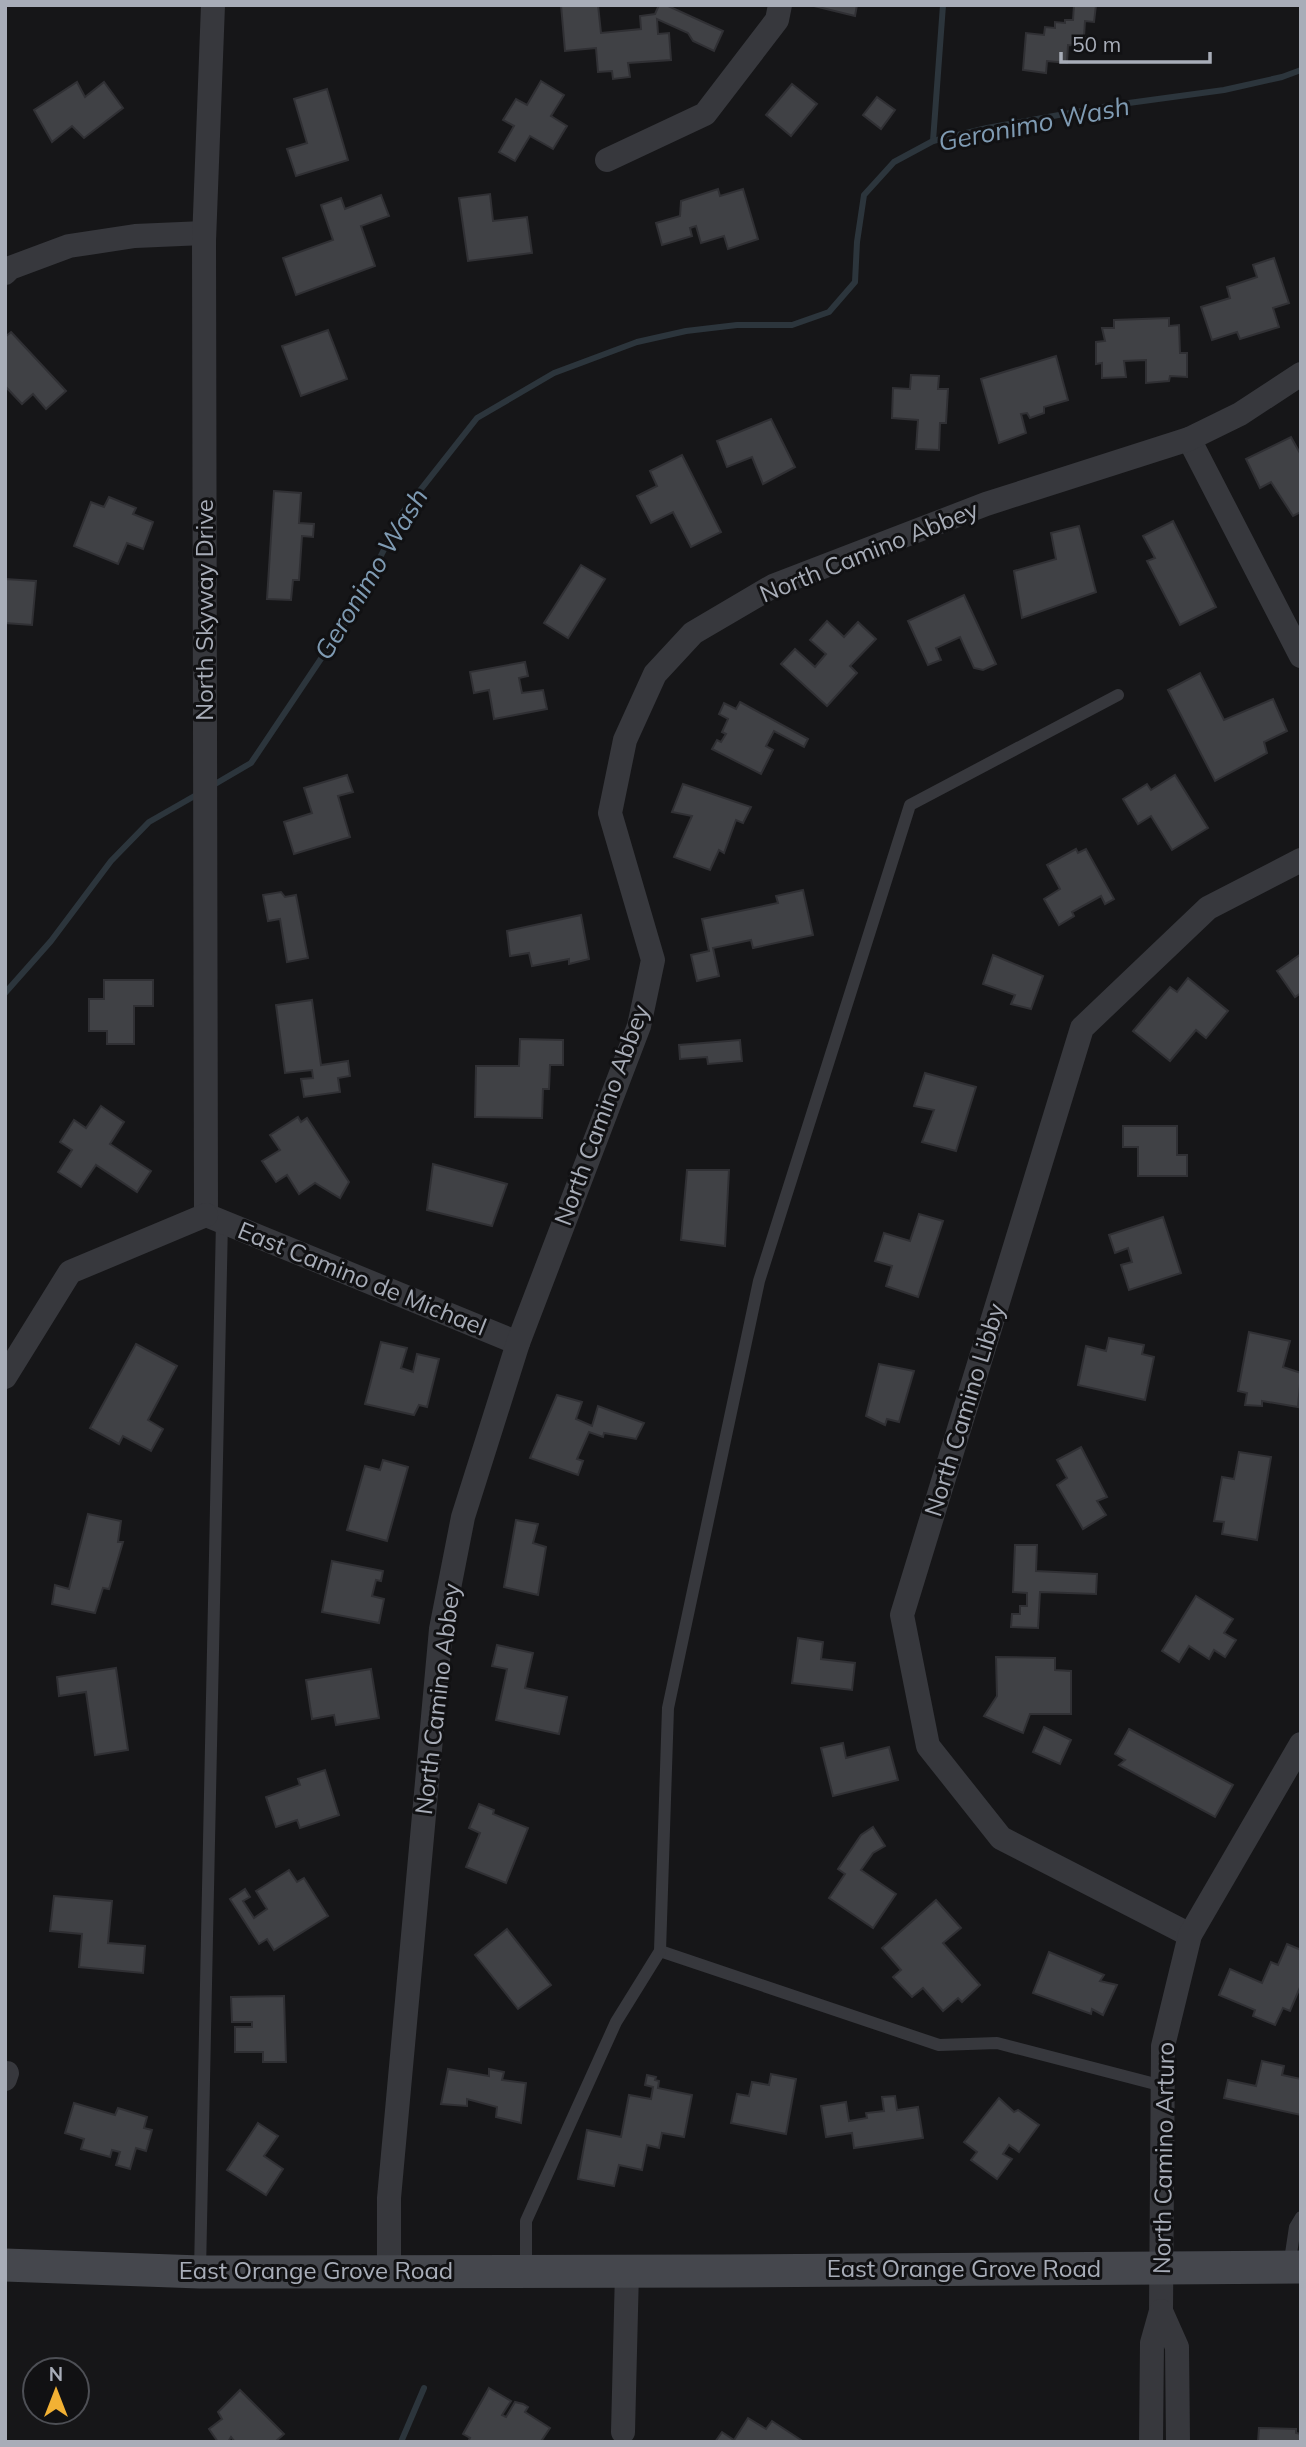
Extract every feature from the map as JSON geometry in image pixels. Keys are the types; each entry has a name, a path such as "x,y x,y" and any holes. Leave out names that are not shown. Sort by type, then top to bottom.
{"main road":[{"name":"East Orange Grove Road","path":"5,2265 200,2272 1295,2267"}],"street":[{"name":"North Skyway Drive","path":"213,5 204,233 214,1218"},
{"path":"607,160 705,114 778,20 780,5"},
{"path":"5,273 10,268 69,246 135,236 204,233"},
{"name":"North Camino Abbey","path":"389,2271 389,2198 441,1629 463,1517 518,1343 639,1026 653,960 610,813 625,740 655,674 693,633 773,586 986,505 1189,439 1240,414 1301,374"},
{"path":"1189,439 1301,656"},
{"name":"North Camino Libby","path":"1190,1935 1001,1838 928,1746 902,1615 1082,1028 1208,908 1301,860"},
{"path":"5,1377 70,1272 214,1218"},
{"name":"East Camino de Michael","path":"214,1218 518,1343"},
{"name":"North Camino Arturo","path":"1151,2442 1152,2343 1161,2311 1163,2046 1190,1935 1294,1772 1301,1744"},
{"path":"623,2432 627,2271"},
{"name":"North Camino Arturo","path":"1161,2311 1177,2347 1178,2442"}],"lane":[{"path":"526,2272 526,2221 616,2022 660,1951 668,1708 759,1281 910,805 1118,695"},
{"path":"200,2272 214,1218"},
{"path":"660,1951 939,2045 997,2043 1163,2086"},
{"path":"1295,2267 1295,2227 1301,2217"}],"building":[{"path":"561,5 598,5 601,33 641,29 640,16 655,14 659,5 666,5 723,31 714,51 693,41 688,33 657,19 658,34 669,33 671,60 628,63 630,77 613,79 612,71 598,72 596,48 565,51"},
{"path":"810,5 857,5 855,16"},
{"path":"1074,5 1096,5 1094,22 1085,21 1084,37 1088,38 1087,47 1068,45 1067,63 1047,61 1046,73 1023,70 1026,33 1044,35 1045,27 1055,28 1055,22 1073,20"},
{"path":"541,81 564,95 551,116 567,126 553,149 530,136 515,161 499,152 514,126 503,120 516,99 527,105"},
{"path":"77,82 85,97 104,82 123,108 84,138 72,126 52,142 34,110"},
{"path":"792,84 817,104 791,136 766,115"},
{"path":"327,89 348,160 296,176 287,149 307,143 294,99"},
{"path":"877,97 895,110 881,129 863,115"},
{"path":"718,189 720,196 743,189 758,239 728,249 724,236 701,243 696,226 690,228 692,236 662,245 656,223 680,216 681,201"},
{"path":"490,194 493,221 527,217 532,253 468,261 459,198"},
{"path":"381,195 389,216 361,226 375,266 296,295 283,258 333,240 321,205 341,198 345,209"},
{"path":"1274,258 1289,303 1273,308 1279,327 1240,339 1237,332 1212,340 1201,307 1230,298 1227,287 1257,277 1253,265"},
{"path":"1169,318 1169,326 1179,325 1180,353 1187,353 1187,377 1170,376 1169,381 1146,383 1146,360 1124,361 1126,377 1102,378 1102,363 1096,364 1096,342 1105,341 1102,328 1114,328 1114,320"},
{"path":"328,330 347,379 301,396 282,346"},
{"path":"11,332 66,391 46,409 33,394 22,404 5,386 5,337"},
{"path":"1056,356 1068,400 1044,407 1044,413 1030,418 1027,413 1021,414 1026,433 999,443 981,379"},
{"path":"911,375 939,376 938,389 948,389 946,423 940,423 939,450 916,449 918,420 892,418 893,388 910,389"},
{"path":"771,419 795,467 763,484 752,457 727,467 717,441"},
{"path":"1291,437 1301,455 1301,512 1293,516 1271,482 1260,488 1246,459"},
{"path":"682,455 721,532 691,547 673,512 651,523 637,496 657,486 650,471"},
{"path":"274,491 301,493 299,523 314,524 313,537 302,536 299,580 293,580 291,600 267,599"},
{"path":"109,497 136,508 133,514 153,522 143,549 127,543 118,564 74,546 91,502 104,507"},
{"path":"1173,521 1216,607 1180,625 1147,561 1155,558 1143,536"},
{"path":"1079,526 1096,592 1022,618 1014,571 1056,559 1051,533"},
{"path":"581,565 605,579 568,638 544,623"},
{"path":"5,579 36,581 32,625 5,623"},
{"path":"964,595 996,664 983,670 974,668 960,637 936,648 941,660 928,665 908,621"},
{"path":"827,621 844,637 858,622 876,639 850,666 857,673 827,706 781,664 795,649 815,667 826,654 810,640"},
{"path":"525,662 528,676 519,678 522,693 543,690 547,709 494,719 489,690 474,693 470,672"},
{"path":"1200,673 1224,720 1273,699 1287,731 1264,742 1267,753 1215,781 1168,690"},
{"path":"740,702 808,739 804,747 774,731 766,746 773,750 761,774 712,749 717,740 721,742 726,734 722,732 728,719 719,714 724,703 736,709"},
{"path":"347,775 353,792 338,796 350,837 294,854 284,822 312,813 304,788"},
{"path":"1175,775 1208,828 1172,850 1151,816 1138,824 1123,799 1147,784 1151,790"},
{"path":"683,784 751,807 743,823 736,820 724,853 719,850 710,870 674,857 692,816 672,812"},
{"path":"1076,849 1078,853 1086,849 1114,899 1105,904 1101,896 1072,912 1074,916 1059,925 1044,899 1060,889 1047,865"},
{"path":"803,890 813,935 753,948 751,940 713,948 719,976 697,981 691,955 709,951 702,919 778,903 776,896"},
{"path":"281,892 285,897 296,895 308,958 287,962 280,919 268,921 263,895"},
{"path":"581,915 589,959 569,964 569,959 532,966 529,953 510,956 507,931"},
{"path":"1301,954 1301,993 1295,997 1277,971"},
{"path":"993,955 1043,976 1031,1009 1011,1004 1015,995 983,984"},
{"path":"1188,978 1228,1011 1206,1038 1196,1030 1170,1061 1133,1031 1170,987 1177,992"},
{"path":"104,980 153,980 153,1006 134,1006 134,1044 107,1044 107,1031 89,1031 89,999 104,999"},
{"path":"312,1000 321,1065 348,1061 350,1076 338,1078 340,1092 304,1097 301,1079 313,1078 312,1070 285,1073 276,1005"},
{"path":"520,1039 563,1040 563,1065 550,1065 549,1089 543,1089 542,1118 475,1117 476,1066 519,1066"},
{"path":"740,1040 742,1061 708,1064 707,1057 680,1059 679,1045"},
{"path":"925,1073 976,1087 956,1151 922,1142 934,1110 914,1106"},
{"path":"101,1106 124,1122 110,1144 151,1171 137,1192 96,1165 81,1187 58,1172 72,1150 60,1142 74,1120 86,1128"},
{"path":"298,1117 301,1122 307,1118 349,1182 340,1198 315,1183 299,1194 287,1175 276,1182 262,1161 280,1150 270,1135"},
{"path":"1123,1126 1177,1126 1177,1155 1187,1155 1187,1176 1138,1176 1138,1147 1123,1147"},
{"path":"433,1164 507,1184 492,1226 427,1210"},
{"path":"687,1170 729,1170 725,1246 681,1240"},
{"path":"919,1214 943,1221 918,1297 886,1286 892,1266 875,1261 884,1233 910,1241"},
{"path":"1163,1217 1181,1273 1129,1290 1121,1265 1132,1262 1128,1248 1115,1253 1109,1235"},
{"path":"1249,1332 1290,1341 1283,1367 1301,1373 1298,1407 1262,1401 1262,1406 1245,1405 1247,1393 1238,1391"},
{"path":"1109,1338 1144,1345 1142,1354 1154,1357 1145,1400 1078,1385 1086,1346 1106,1351"},
{"path":"381,1342 407,1348 401,1368 413,1372 417,1354 439,1359 427,1407 419,1405 414,1415 365,1404"},
{"path":"136,1344 177,1366 148,1420 163,1429 151,1451 123,1436 119,1444 90,1428"},
{"path":"879,1364 914,1371 899,1422 887,1419 885,1425 866,1416"},
{"path":"557,1395 582,1402 576,1419 592,1426 598,1406 644,1423 636,1439 604,1433 603,1437 589,1432 577,1459 583,1461 578,1475 530,1458"},
{"path":"1081,1447 1107,1497 1097,1501 1106,1515 1083,1529 1057,1485 1067,1478 1057,1460"},
{"path":"1239,1452 1271,1457 1257,1540 1222,1534 1224,1522 1214,1521 1222,1477 1234,1479"},
{"path":"383,1460 408,1467 387,1541 347,1530 365,1466 380,1470"},
{"path":"88,1514 121,1521 118,1542 123,1542 109,1589 103,1588 95,1613 52,1604 55,1585 69,1589"},
{"path":"516,1520 538,1524 533,1543 546,1547 538,1595 504,1587"},
{"path":"1015,1545 1037,1545 1036,1571 1097,1574 1096,1594 1040,1592 1038,1628 1011,1627 1012,1614 1020,1614 1020,1606 1027,1606 1027,1593 1013,1592"},
{"path":"332,1561 383,1571 381,1581 376,1580 372,1596 384,1599 379,1623 322,1612"},
{"path":"1196,1596 1233,1619 1224,1633 1236,1640 1225,1657 1214,1650 1209,1659 1189,1646 1179,1662 1162,1651"},
{"path":"798,1638 823,1642 821,1659 855,1663 852,1690 792,1683"},
{"path":"497,1645 533,1653 525,1688 567,1697 559,1734 496,1720 507,1669 492,1666"},
{"path":"996,1657 1055,1658 1055,1670 1071,1671 1071,1714 1030,1714 1023,1733 984,1716 997,1696"},
{"path":"116,1668 128,1750 95,1755 86,1692 59,1696 57,1677"},
{"path":"371,1669 379,1718 336,1725 334,1715 312,1719 306,1680"},
{"path":"1044,1727 1071,1740 1060,1764 1033,1752"},
{"path":"1129,1729 1233,1785 1215,1817 1119,1765 1125,1760 1115,1754"},
{"path":"843,1743 846,1758 889,1747 898,1780 833,1796 821,1748"},
{"path":"325,1770 339,1815 300,1828 297,1820 276,1827 266,1797 300,1785 298,1779"},
{"path":"479,1804 494,1810 493,1814 528,1828 506,1883 466,1867 480,1833 469,1828"},
{"path":"873,1827 885,1846 873,1853 861,1870 896,1894 873,1928 829,1898 845,1874 838,1869 861,1835"},
{"path":"289,1870 297,1882 304,1878 328,1916 274,1950 267,1939 259,1944 230,1899 245,1889 250,1897 243,1901 254,1918 267,1909 256,1891"},
{"path":"54,1896 112,1901 108,1943 145,1946 143,1973 79,1967 82,1934 50,1931"},
{"path":"936,1900 961,1928 943,1943 980,1985 962,2002 958,1998 943,2011 923,1988 912,1997 893,1977 901,1970 882,1948"},
{"path":"507,1929 551,1985 518,2009 475,1955"},
{"path":"1287,1944 1301,1950 1301,1985 1290,2011 1283,2008 1275,2025 1253,2016 1255,2010 1219,1995 1230,1969 1262,1983 1271,1962 1278,1965"},
{"path":"1049,1952 1104,1975 1100,1981 1117,1985 1103,2015 1092,2009 1091,2014 1033,1993"},
{"path":"284,1996 286,2062 263,2062 263,2052 235,2052 235,2027 252,2027 252,2022 232,2022 231,1997"},
{"path":"1262,2061 1284,2066 1282,2075 1301,2079 1301,2115 1224,2098 1228,2080 1256,2086"},
{"path":"448,2069 489,2076 489,2069 504,2072 502,2080 526,2083 521,2123 496,2117 497,2107 467,2099 467,2106 441,2104"},
{"path":"771,2074 796,2079 786,2134 731,2123 737,2094 749,2096 752,2082 769,2085"},
{"path":"647,2075 656,2077 655,2080 659,2081 658,2088 692,2095 684,2137 662,2133 659,2148 647,2145 642,2170 619,2165 614,2186 578,2179 587,2130 621,2137 629,2095 651,2099 653,2087 645,2085"},
{"path":"895,2096 897,2110 918,2107 923,2138 854,2148 852,2133 826,2137 821,2106 846,2102 849,2121 867,2118 866,2113 884,2111 882,2097"},
{"path":"999,2098 1014,2112 1018,2110 1039,2125 1019,2152 1009,2145 1003,2154 1012,2159 997,2179 971,2160 977,2152 964,2142"},
{"path":"74,2103 115,2115 118,2108 147,2117 144,2128 152,2130 146,2151 136,2148 130,2169 116,2165 120,2152 112,2150 110,2157 81,2149 84,2139 65,2133"},
{"path":"258,2123 278,2136 264,2156 283,2169 266,2195 227,2170"},
{"path":"489,2388 511,2401 502,2415 506,2417 515,2402 523,2404 528,2407 525,2412 550,2428 542,2440 545,2442 468,2442 470,2438 463,2434"},
{"path":"240,2390 284,2434 275,2442 235,2442 231,2437 228,2442 218,2442 209,2429 222,2419 218,2412"},
{"path":"748,2418 766,2429 772,2421 804,2442 715,2442 722,2432 734,2440"},
{"path":"1259,2428 1296,2429 1296,2433 1301,2434 1301,2442 1258,2442"}],"waterway":[{"path":"933,141 943,5"},
{"name":"Geronimo Wash","path":"210,787 251,763 353,611 403,512 477,418 554,373 637,342 686,331 737,325 792,325 829,312 855,282 857,242 864,195 894,162 933,141 987,128 1114,105 1224,90 1301,70"},
{"name":"Geronimo Wash","path":"5,993 51,941 111,861 149,822 198,794"},
{"path":"401,2442 424,2388"}]}
